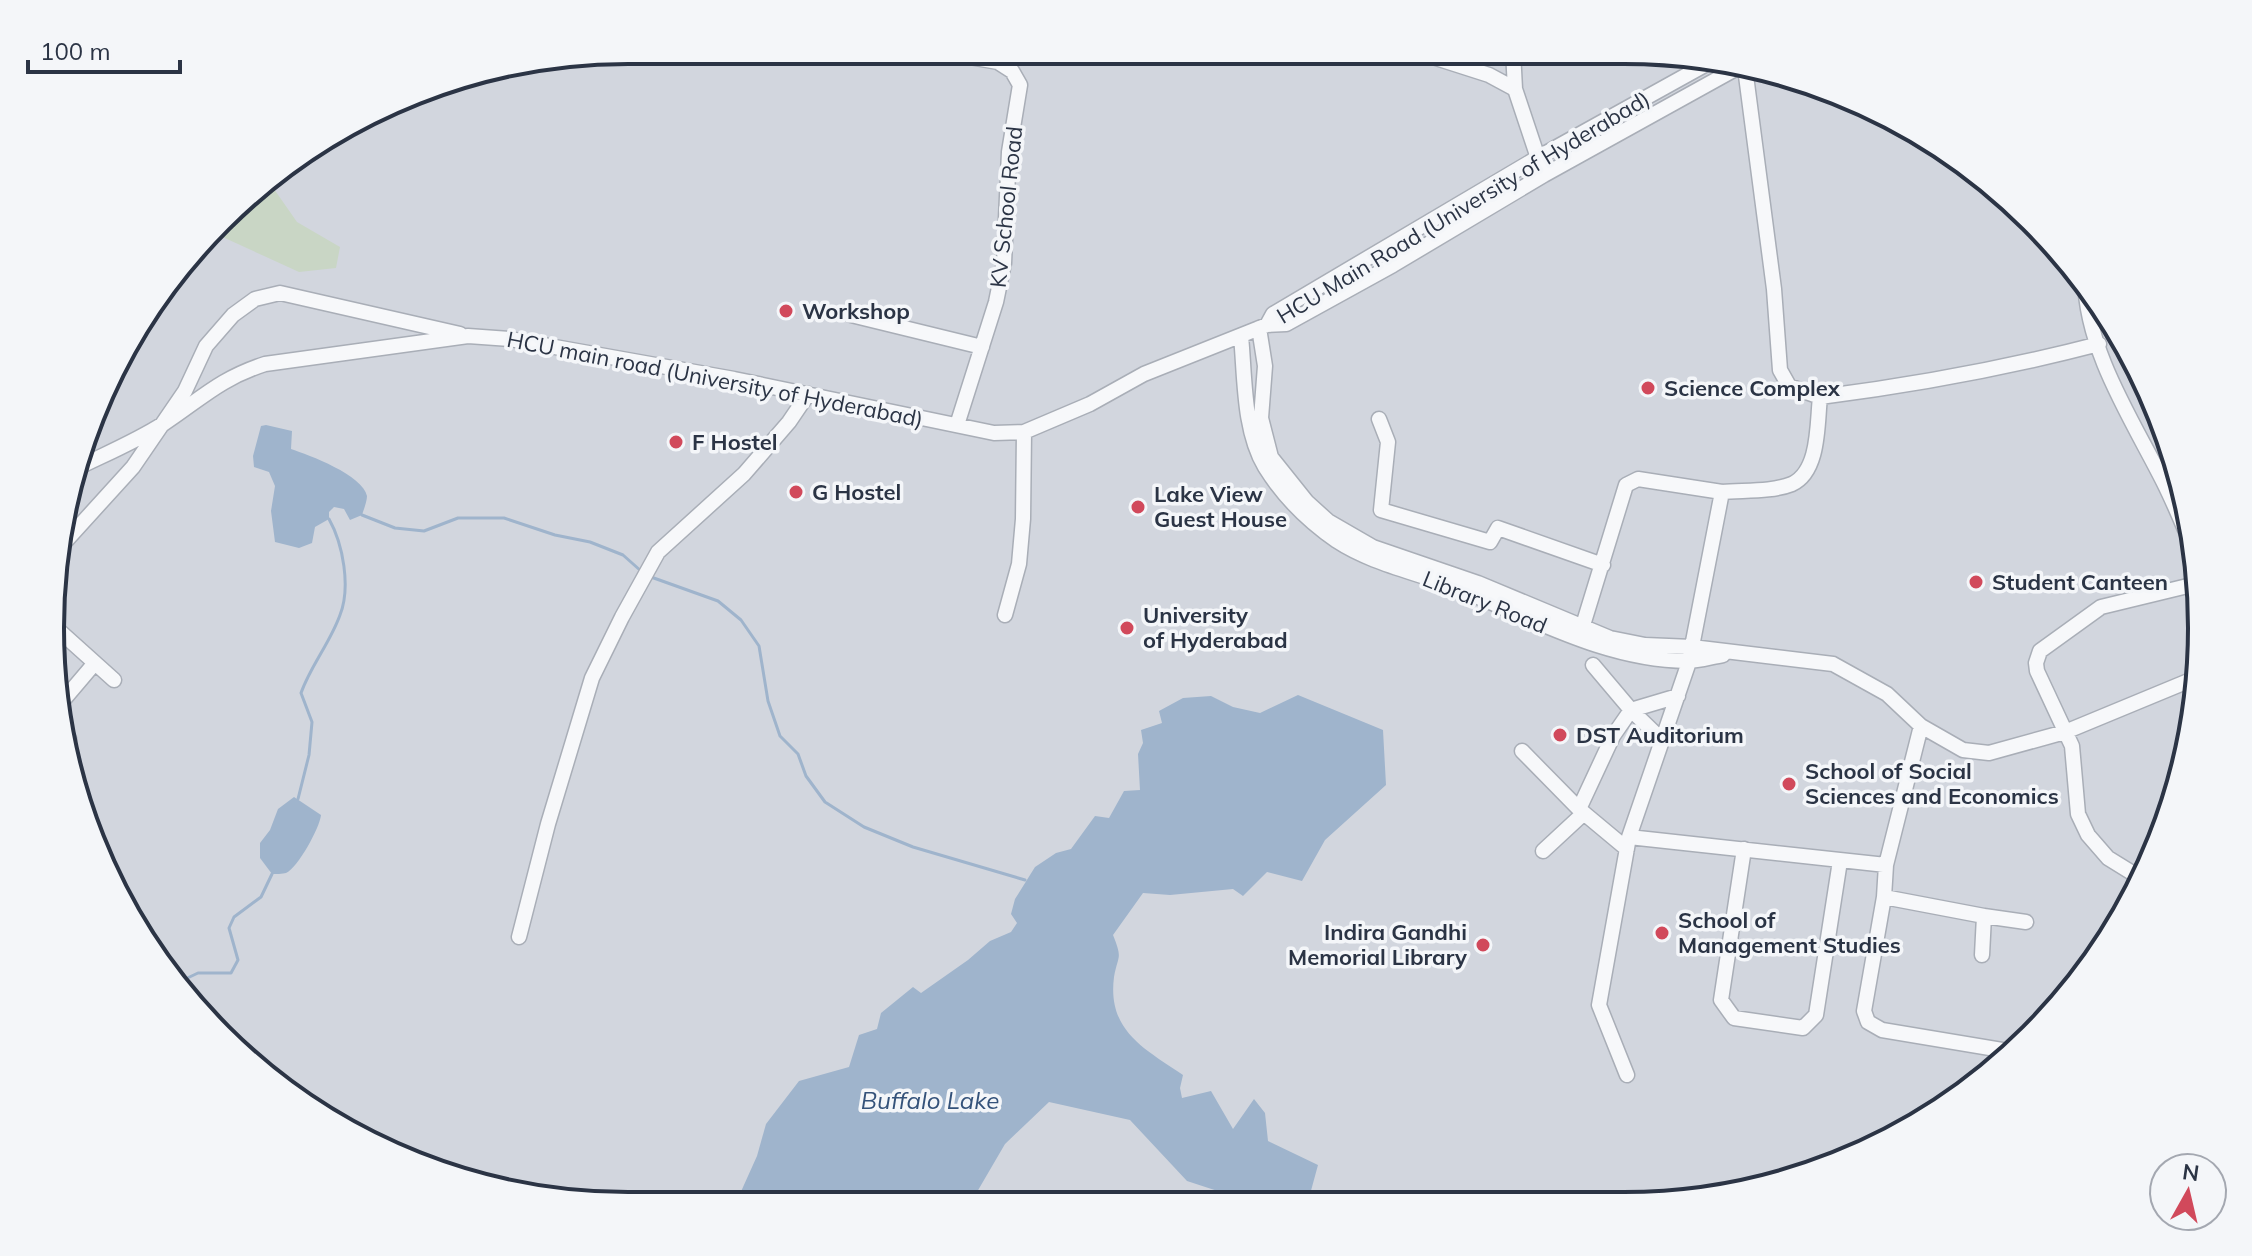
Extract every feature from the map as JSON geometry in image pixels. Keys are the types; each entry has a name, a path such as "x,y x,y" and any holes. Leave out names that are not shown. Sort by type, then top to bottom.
{"street":[{"name":"KV School Road","path":"957,425 996,302 1004,263 1003,227 1009,152 1020,85 1012,71 1001,64"},
{"path":"1466,64 1515,89"},
{"path":"1514,64 1515,89 1544,175"},
{"name":"HCU Main Road (University of Hyderabad)","path":"1263,326 1273,314 1537,158 1698,69"},
{"name":"HCU Main Road (University of Hyderabad)","path":"1263,326 1286,324 1456,229 1544,175 1729,74"},
{"path":"1743,77 1774,289 1780,370 1789,386 1820,397 1889,388 2099,344"},
{"path":"72,534 133,467 185,391 206,346 233,315 255,299 280,293 468,336"},
{"path":"2089,309 2132,428 2175,508"},
{"path":"851,315 982,347"},
{"path":"1263,326 1265,366 1261,418 1266,442 1271,457 1307,502 1339,529 1373,547 1478,583 1581,634 1626,485 1638,479 1722,492 1794,483 1813,459 1820,397"},
{"name":"HCU main road (University of Hyderabad)","path":"89,462 162,424 238,373 265,364 468,336 524,341 808,394 994,433 1024,432 1090,404 1144,374 1263,326"},
{"name":"Library Road","path":"1241,336 1254,443 1264,465 1301,512 1338,541 1372,559 1581,634 1612,650 1691,654"},
{"path":"519,937 548,824 592,678 622,617 658,552 744,474 789,422 808,394"},
{"path":"1379,419 1388,442 1381,510 1490,542 1498,528 1603,565"},
{"path":"1005,615 1019,564 1024,432"},
{"path":"1627,1075 1599,1005 1628,843 1691,654 1722,492"},
{"path":"2132,873 2108,858 2088,835 2078,814 2072,746 2036,663 2040,651 2101,607 2186,586"},
{"path":"64,636 114,680"},
{"path":"1691,654 1734,653 1833,664 1887,694 1921,726 1963,750 1989,753 2065,732 2185,682"},
{"path":"68,694 94,664"},
{"path":"1593,665 1631,710 1661,739"},
{"path":"1543,851 1582,811 1613,736 1631,710 1678,696"},
{"path":"1921,726 1886,865 1884,897 1864,1011 1868,1022 1882,1030 1999,1049"},
{"path":"1522,751 1582,811 1628,843 1744,849 1886,865"},
{"path":"1744,849 1721,1000 1734,1018 1803,1028 1816,1015 1840,861"},
{"path":"1884,897 1989,922 2026,922"},
{"path":"1982,955 1989,922"}],"shaded area":[{"name":"University of Hyderabad","path":"591,65 1661,65 1770,83 1873,122 1937,159 1967,181 2023,229 2048,256 2093,315 2112,346 2130,379 2158,447 2169,482 2183,554 2187,591 2187,665 2169,774 2130,877 2093,941 2048,1000 1996,1052 1937,1097 1840,1149 1770,1173 1698,1187 1624,1192 591,1191 482,1173 379,1134 315,1097 229,1027 159,941 122,877 83,774 69,702 65,665 65,591 75,518 83,482 107,412 140,346 159,315 204,256 256,204 315,159 412,107 482,83"}],"green space":[{"path":"274,189 297,222 340,247 336,268 299,272 222,237"}],"water":[{"path":"261,426 292,431 291,449 334,467 356,481 367,496 362,515 350,520 344,509 334,507 329,512 329,519 315,527 312,543 299,548 275,542 271,511 275,486 269,472 254,467 253,456"},
{"name":"Buffalo Lake","path":"1298,695 1383,730 1386,785 1325,840 1302,881 1267,872 1243,896 1233,889 1170,895 1143,893 1113,935 1119,953 1113,996 1116,1011 1132,1036 1183,1075 1180,1088 1182,1098 1211,1091 1233,1129 1254,1099 1265,1113 1268,1141 1318,1165 1311,1192 1221,1192 1187,1181 1130,1120 1049,1102 1005,1144 977,1192 741,1192 757,1156 766,1124 799,1081 849,1067 859,1035 877,1029 881,1013 913,987 921,993 990,941 1011,932 1017,923 1011,914 1015,899 1035,867 1056,853 1071,849 1095,816 1109,818 1124,791 1140,790 1138,754 1143,743 1141,730 1162,723 1159,711 1183,698 1211,696 1233,707 1260,713"},
{"path":"294,797 321,815 320,821 308,847 291,870 272,874 260,858 260,843 270,830 278,809"}],"waterway":[{"path":"362,515 395,528 424,531 458,518 504,518 555,535 590,542 623,555 641,571"},
{"path":"298,799 309,755 312,722 301,693 336,625 345,592 342,553 329,519"},
{"path":"651,577 718,601 741,620 759,646 768,701 780,736 798,754 806,776 825,802 864,827 913,847 1025,880"},
{"path":"187,978 198,973 231,973 238,960 229,928 234,917 261,897 272,874"}],"place":[{"name":"Workshop","path":"786,311"},
{"name":"Science Complex","path":"1648,388"},
{"name":"F Hostel","path":"676,442"},
{"name":"G Hostel","path":"796,492"},
{"name":"Lake View Guest House","path":"1138,507"},
{"name":"Student Canteen","path":"1976,582"},
{"name":"University of Hyderabad","path":"1127,628"},
{"name":"DST Auditorium","path":"1560,735"},
{"name":"School of Social Sciences and Economics","path":"1789,784"},
{"name":"School of Management Studies","path":"1662,933"},
{"name":"Indira Gandhi Memorial Library","path":"1483,945"}]}
